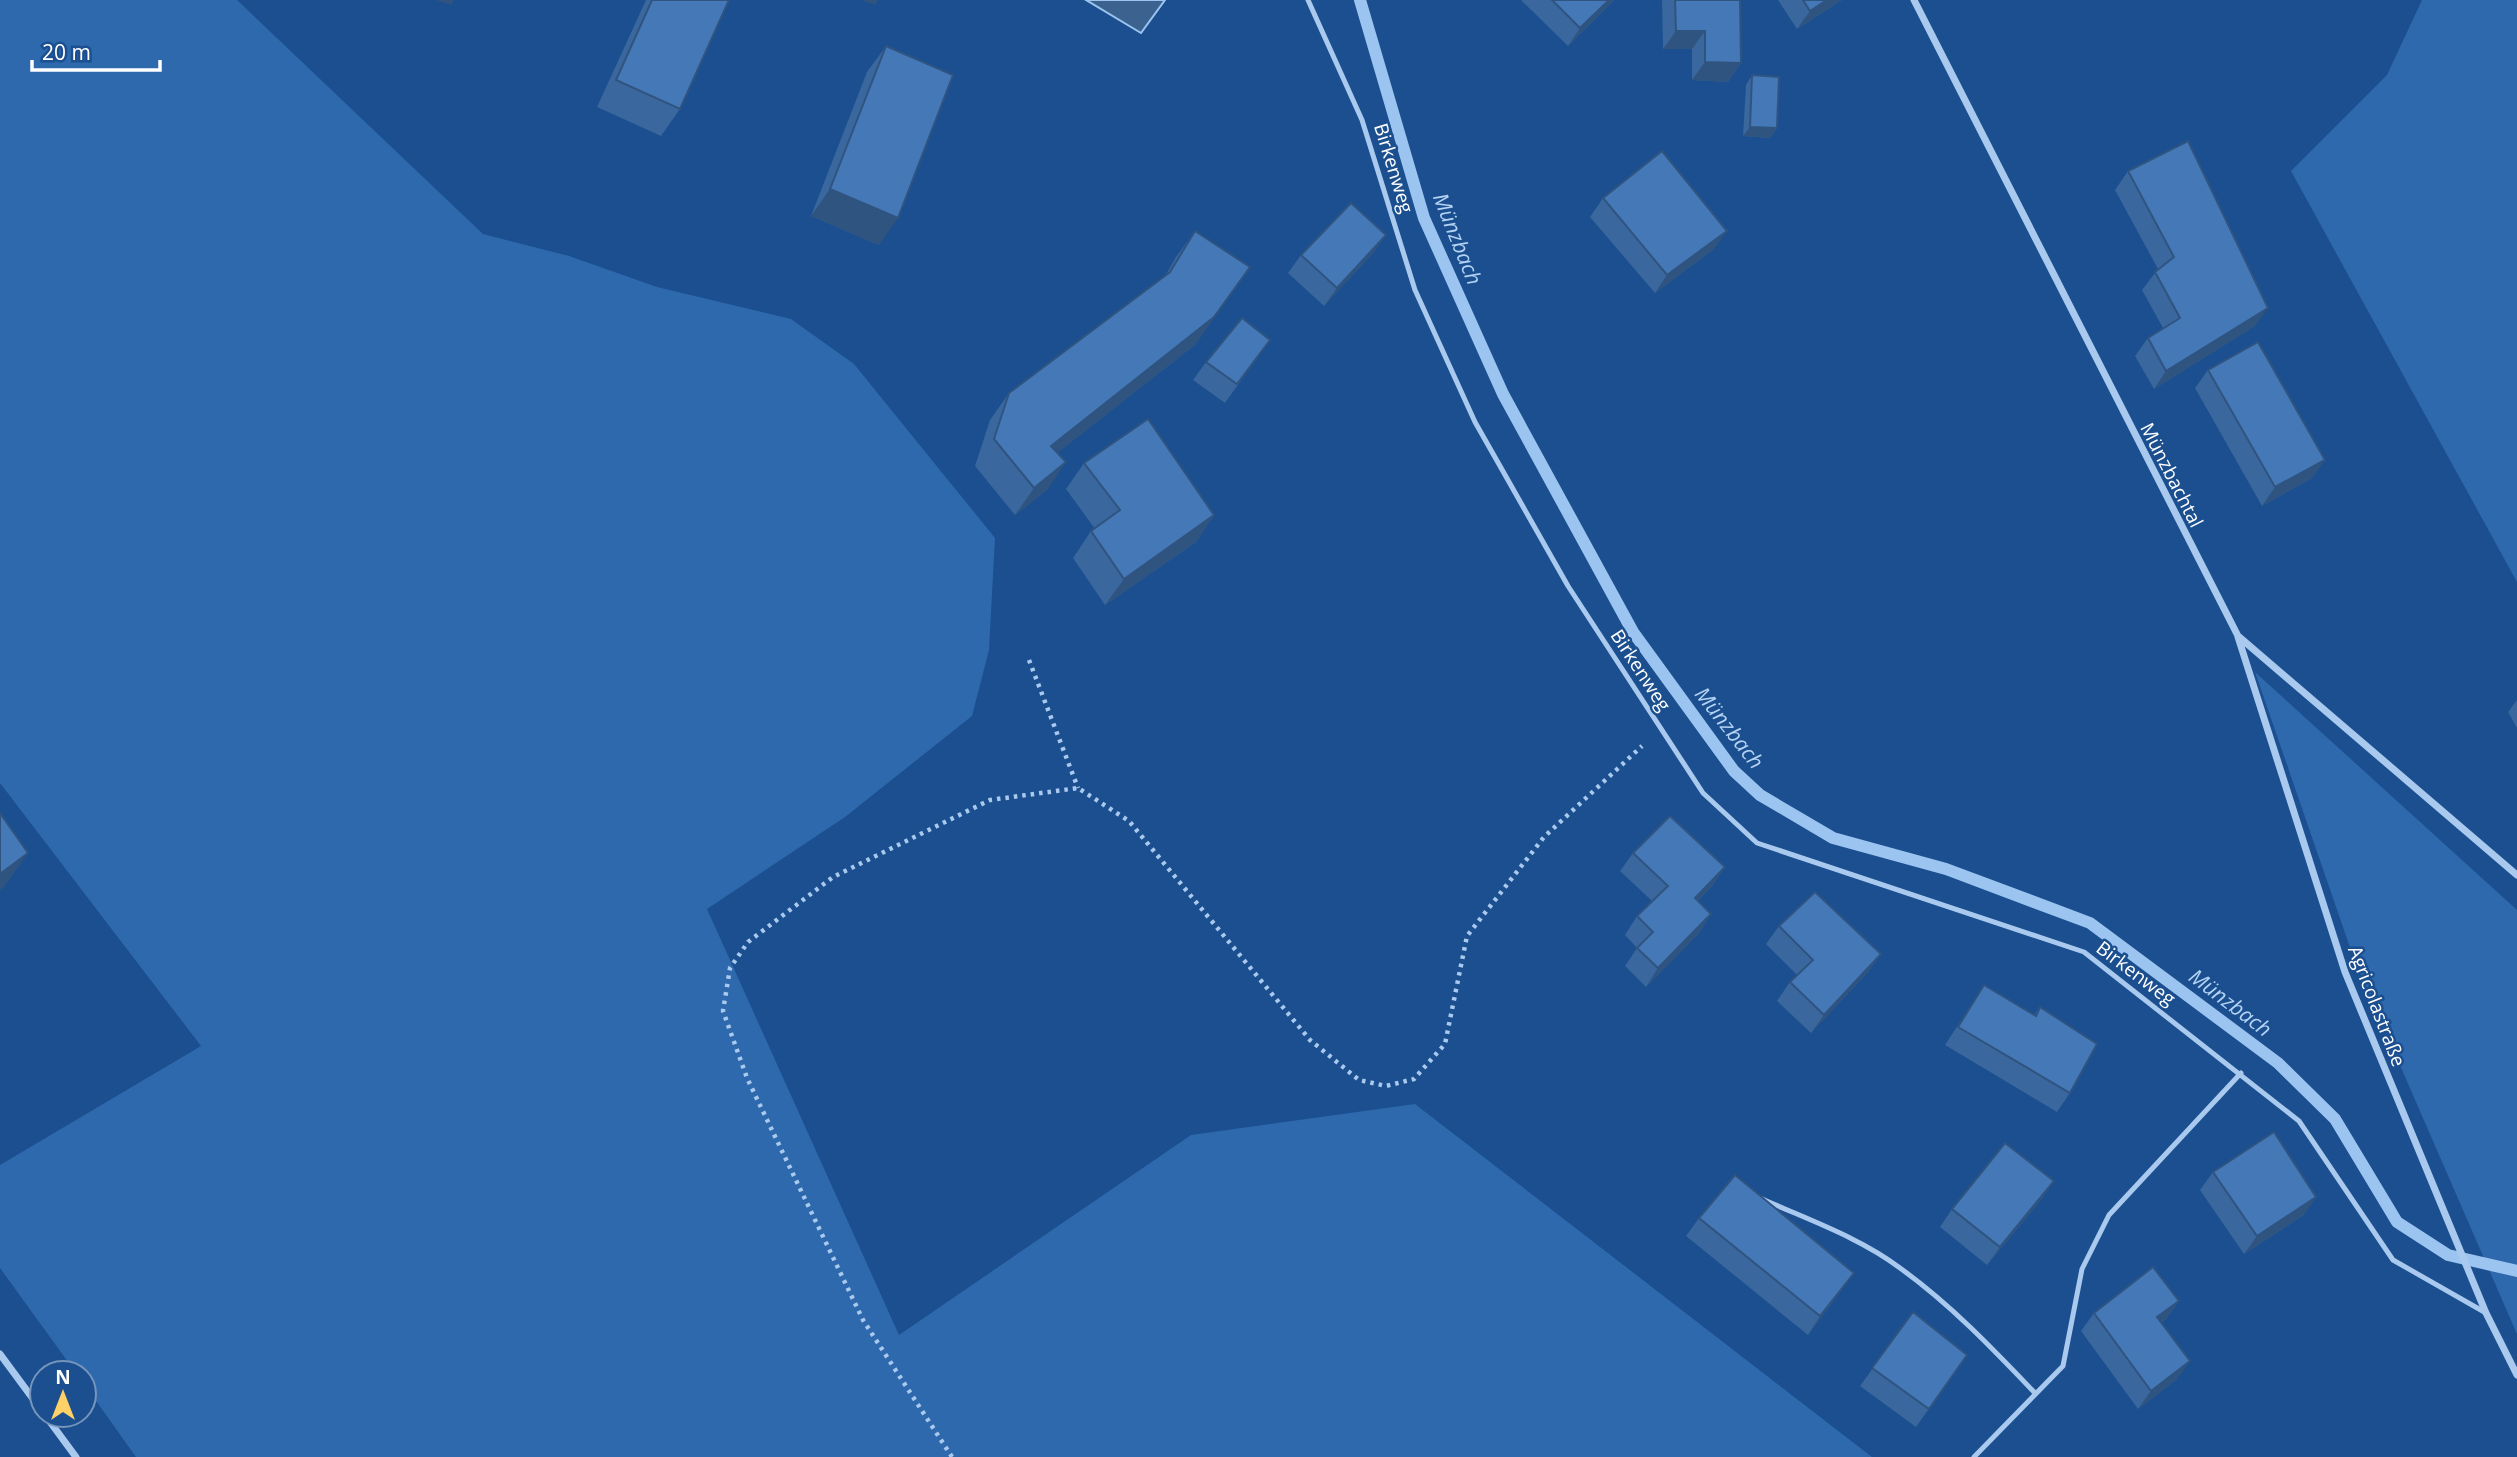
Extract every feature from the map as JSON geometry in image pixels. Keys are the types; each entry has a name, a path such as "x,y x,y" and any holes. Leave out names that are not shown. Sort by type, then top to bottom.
{"street":[{"name":"Münzbachtal","path":"1914,0 2238,636 2517,875"},
{"name":"Agricolastraße","path":"2238,636 2345,972 2446,1220 2486,1313 2517,1375"},
{"path":"0,1354 28,1392"},
{"path":"55,1429 76,1457"}],"lane":[{"name":"Birkenweg","path":"1308,0 1362,120 1415,290 1475,422 1568,586 1703,793 1757,843 2084,952 2299,1121 2393,1260 2486,1313"},
{"path":"1974,1457 2034,1392 2063,1366 2082,1269 2109,1215 2241,1073"},
{"path":"1756,1196 1849,1239 1898,1266 1971,1326 2034,1392"}],"path":[{"path":"1029,660 1078,788 1129,821 1310,1041 1359,1080 1386,1086 1414,1079 1445,1044 1466,936 1544,837 1661,729"},
{"path":"952,1457 863,1320 747,1078 723,1011 730,968 748,942 833,877 990,800 1078,788"}],"shaded area":[{"path":"0,0 237,0 483,234 569,256 657,287 791,319 854,364 995,538 989,650 972,716 845,817 707,909 899,1335 1191,1135 1415,1104 1872,1457 136,1457 98,1404 98,1359 66,1359 0,1268 0,1165 201,1046 0,783"},
{"path":"1086,0 1165,0 1141,33"},
{"path":"2422,0 2517,0 2517,582 2291,171 2387,75"},
{"path":"2255,672 2517,910 2517,1334 2355,962"}],"building":[{"path":"652,0 729,0 680,109 616,80"},
{"path":"1552,0 1609,0 1580,28"},
{"path":"1675,0 1740,0 1741,63 1705,62 1705,31 1676,31"},
{"path":"1803,0 1827,0 1810,11"},
{"path":"886,46 953,75 898,218 830,189"},
{"path":"1752,75 1779,77 1777,128 1750,127"},
{"path":"2188,141 2268,308 2166,371 2148,338 2180,318 2155,272 2174,257 2128,171"},
{"path":"1662,151 1727,231 1667,275 1603,198"},
{"path":"1351,203 1386,235 1337,288 1301,255"},
{"path":"1195,231 1250,267 1214,317 1051,446 1066,462 1034,488 994,439 1009,393 1170,272"},
{"path":"1242,318 1270,340 1237,384 1206,362"},
{"path":"2258,342 2325,460 2275,487 2208,370"},
{"path":"1148,419 1214,515 1124,579 1091,531 1120,510 1084,463"},
{"path":"0,813 28,853 0,874"},
{"path":"1670,816 1725,867 1695,898 1711,914 1658,968 1637,948 1653,932 1637,916 1668,886 1633,853"},
{"path":"1815,892 1881,954 1824,1015 1790,982 1813,960 1779,926"},
{"path":"1984,985 2036,1016 2040,1007 2097,1044 2070,1093 1958,1027"},
{"path":"2274,1132 2316,1197 2257,1236 2213,1172"},
{"path":"2005,1143 2054,1181 2000,1247 1952,1209"},
{"path":"1735,1175 1854,1273 1820,1316 1699,1218"},
{"path":"2153,1267 2179,1301 2157,1317 2190,1361 2151,1391 2094,1313"},
{"path":"1913,1312 1967,1355 1929,1409 1872,1368"}],"waterway":[{"name":"Münzbach","path":"1360,0 1424,218 1503,394 1633,632 1734,771 1760,795 1833,838 1946,869 2090,923 2278,1063 2335,1119 2397,1222 2448,1255 2517,1271"}]}
